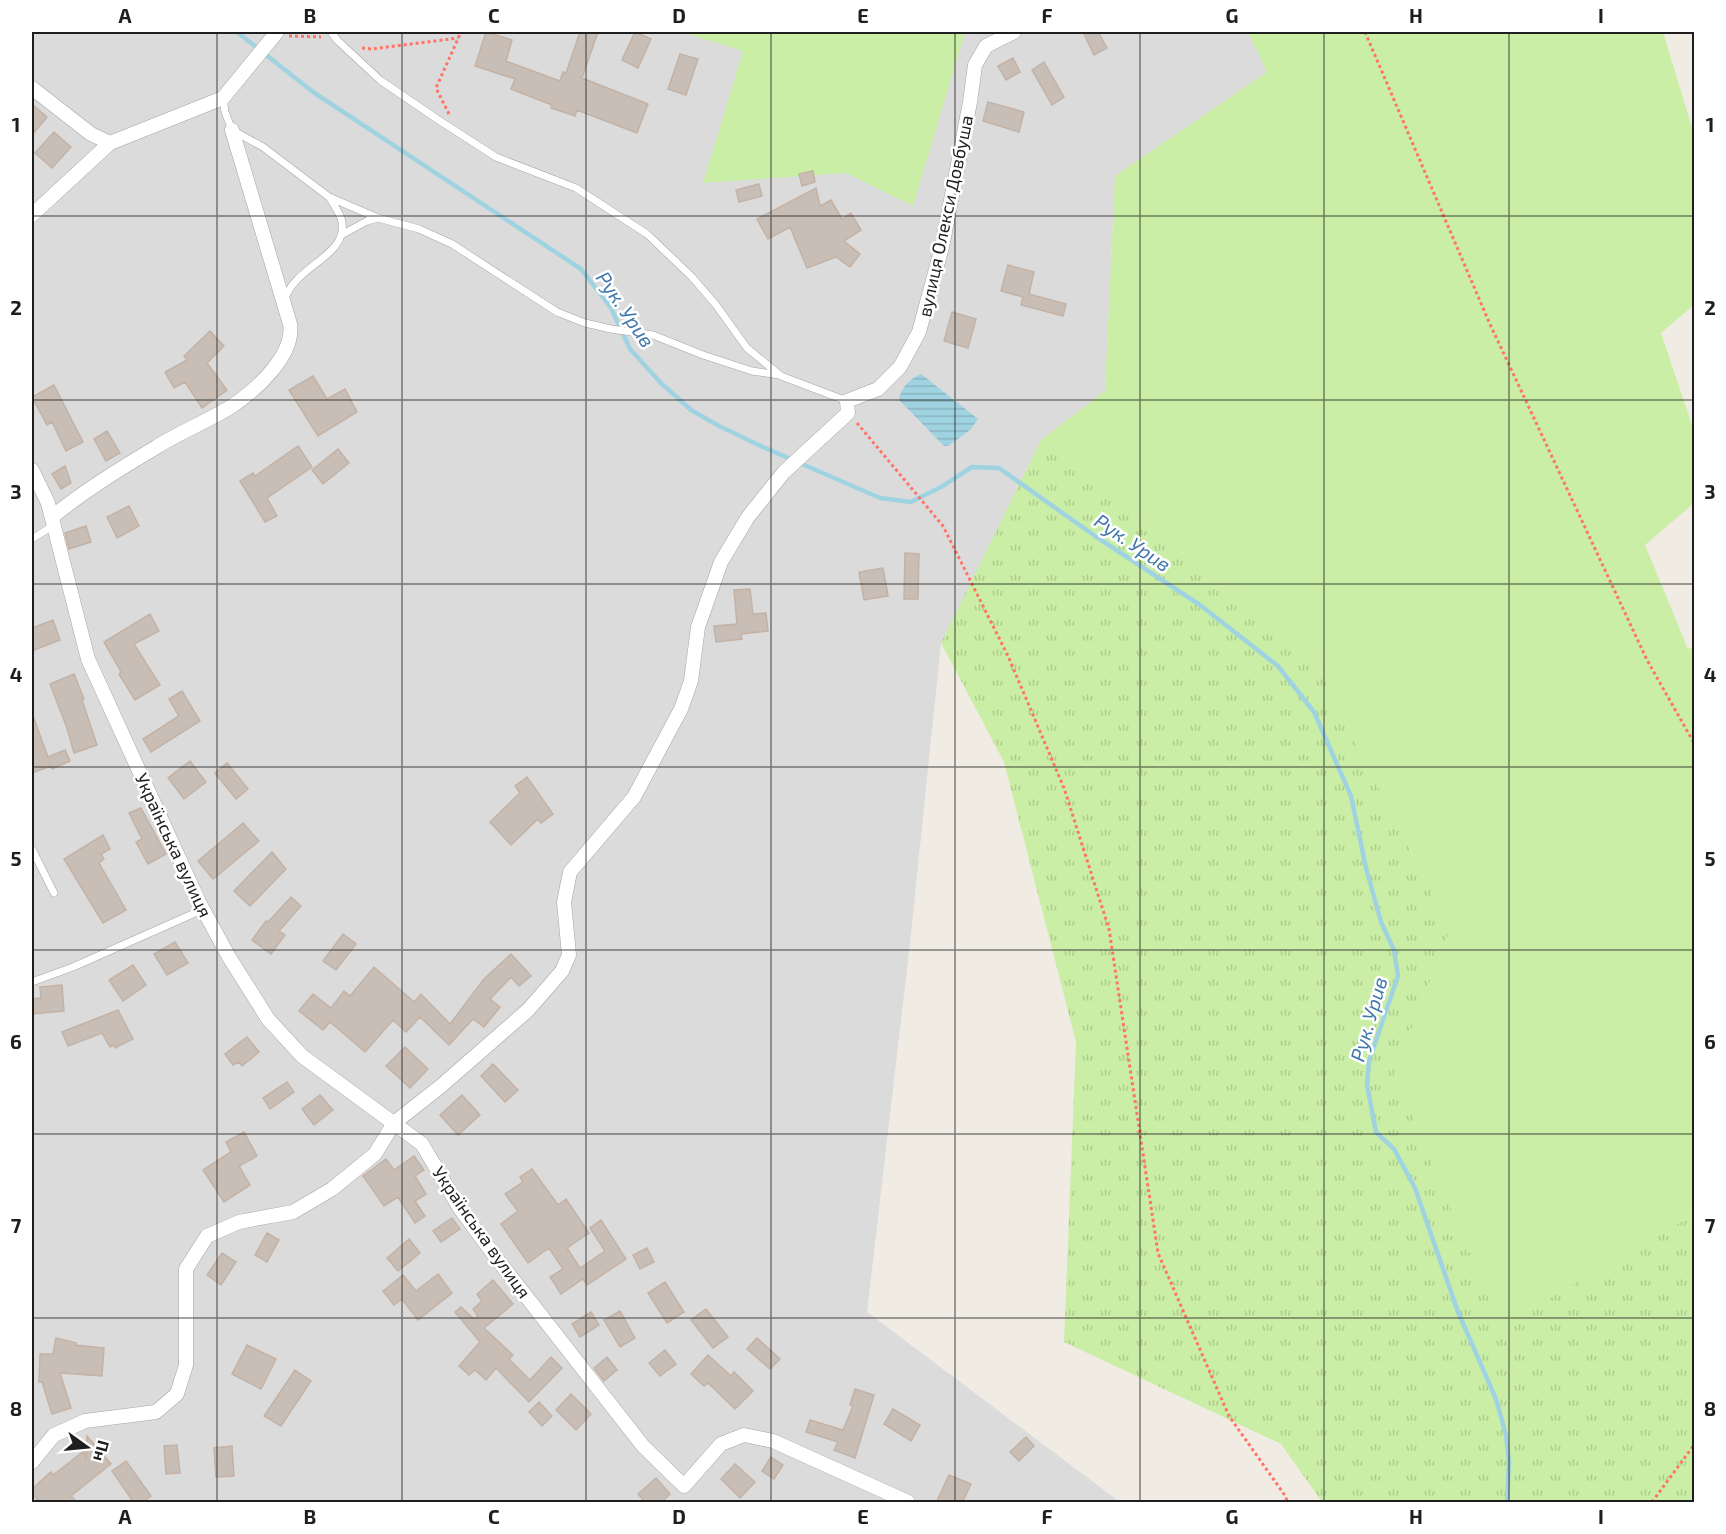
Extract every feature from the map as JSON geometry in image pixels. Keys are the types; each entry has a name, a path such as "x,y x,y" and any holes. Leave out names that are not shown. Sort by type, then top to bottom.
{"street":[{"name":"вулиця Олекси Довбуша","path":"394,1123 441,1086 528,1010 562,971 569,955 564,902 570,872 634,797 681,709 691,681 698,627 721,562 748,517 784,472 848,407 878,389 900,367 919,332 942,247 975,65 986,46 1014,32"},
{"path":"32,215 110,143 223,98 275,34"},
{"path":"32,88 92,134 110,143"},
{"path":"53,521 102,479 232,406 253,389 277,364 289,345 292,335 284,304 232,130"},
{"name":"Українська вулиця","path":"32,470 48,503 88,659 204,909 229,957 268,1019 302,1056 422,1144 459,1207 497,1259 644,1446 684,1486 721,1444 744,1435 773,1441 908,1503"},
{"path":"32,1462 54,1435 85,1421 156,1412 177,1394 186,1365 186,1269 207,1236 239,1222 293,1212 332,1189 375,1154 394,1123"}],"lane":[{"path":"331,32 380,80 496,157 576,188 647,234 692,277 716,305 747,348 781,376 848,407"},
{"path":"223,98 225,112 232,130 263,147 329,197 378,218 419,229 453,244 557,312 585,323 653,335 752,371 781,376"},
{"path":"329,197 340,217 343,234"},
{"path":"284,304 287,292 299,276 334,250 343,234 367,220 378,218"},
{"path":"32,539 53,521"},
{"path":"32,849 54,893"},
{"path":"32,982 73,967 204,909"}],"path":[{"path":"460,133 436,88 461,32"},
{"path":"1365,32 1489,322 1647,660 1695,743"},
{"path":"275,34 313,36 372,49 458,38"},
{"path":"848,407 943,526 1008,656 1064,788 1108,929 1158,1253 1229,1416 1286,1497 1287,1503"},
{"path":"1652,1503 1695,1445"}],"shaded area":[{"path":"32,32 724,32 743,51 704,183 964,32 1248,32 1267,72 1115,176 1105,391 941,643 910,943 867,1312 1120,1502 32,1502"}],"green space":[{"path":"681,32 965,32 913,206 846,173 703,183 743,51"},
{"path":"1248,32 1663,32 1694,134 1694,305 1661,333 1694,431 1694,503 1645,545 1688,649 1694,647 1694,1214 1501,1327 1394,1073 1450,930 1312,655 1041,440 1105,391 1115,176 1267,72"},
{"path":"1041,440 1312,655 1450,930 1394,1073 1501,1326 1694,1214 1694,1502 1322,1502 1281,1444 1064,1342 1076,1042 1004,762 941,643"}],"water":[{"path":"921,374 978,419 970,430 948,446 944,446 899,400 901,391 913,378"}],"building":[{"path":"486,32 512,40 506,61 560,81 563,72 566,73 580,32 598,32 582,78 648,104 637,133 577,110 575,116 551,108 552,105 511,89 515,79 475,66"},
{"path":"635,32 651,39 638,68 622,60"},
{"path":"1083,32 1098,32 1107,48 1094,55"},
{"path":"680,54 698,59 686,95 668,89"},
{"path":"1013,58 1020,72 1006,80 998,66"},
{"path":"1044,62 1064,97 1052,105 1032,70"},
{"path":"988,102 1024,112 1019,132 983,121"},
{"path":"32,104 47,117 32,135"},
{"path":"54,132 71,147 52,168 35,153"},
{"path":"813,171 815,182 802,186 799,174"},
{"path":"759,184 762,196 739,202 736,190"},
{"path":"816,188 820,206 831,200 842,219 851,213 861,230 844,241 860,254 850,267 836,257 807,268 790,227 768,239 757,219"},
{"path":"1008,265 1034,272 1029,294 1066,304 1063,316 1021,305 1023,297 1001,291"},
{"path":"952,312 976,319 968,348 944,341"},
{"path":"210,331 224,346 207,363 227,390 202,408 185,382 174,388 165,372 187,360 184,356"},
{"path":"313,376 327,399 345,389 357,412 318,436 289,390"},
{"path":"54,385 83,442 66,451 52,422 47,425 32,397"},
{"path":"107,431 120,453 106,461 94,439"},
{"path":"298,446 312,467 267,498 277,516 265,522 240,481 253,473 255,476"},
{"path":"338,449 349,463 323,484 312,470"},
{"path":"65,466 71,483 61,489 52,474"},
{"path":"129,506 139,526 117,538 107,517"},
{"path":"86,526 91,542 69,549 65,533"},
{"path":"905,553 919,554 918,599 904,599"},
{"path":"883,568 888,596 864,600 859,572"},
{"path":"750,589 753,614 766,613 768,631 741,634 742,639 716,642 714,626 737,624 734,590"},
{"path":"150,614 159,631 134,644 160,685 135,700 119,674 121,672 104,642"},
{"path":"53,620 60,640 32,651 32,628"},
{"path":"74,674 84,699 82,700 97,745 74,753 50,684"},
{"path":"182,691 200,721 151,752 143,739 179,716 169,699"},
{"path":"33,716 48,757 65,750 70,761 52,769 51,766 32,773"},
{"path":"190,761 206,782 184,799 168,778"},
{"path":"227,763 248,789 236,799 215,773"},
{"path":"527,777 553,814 541,823 538,819 511,845 490,822 520,793 515,786"},
{"path":"141,808 166,854 148,864 136,842 142,839 129,813"},
{"path":"243,823 259,841 213,879 198,861"},
{"path":"103,835 110,849 101,854 104,859 99,863 126,910 103,923 64,859"},
{"path":"272,852 286,869 250,906 234,891"},
{"path":"291,897 301,906 279,931 285,935 271,954 252,940 266,921 268,922"},
{"path":"343,934 356,944 336,970 323,961"},
{"path":"175,942 188,963 167,975 154,954"},
{"path":"511,954 531,976 519,986 511,977 490,999 500,1007 484,1027 473,1019 449,1045 420,1017 406,1032 393,1020 365,1052 330,1022 323,1030 299,1011 313,994 331,1008 344,991 350,996 374,967 414,1002 421,994 450,1024 484,979"},
{"path":"133,965 146,985 123,1001 109,980"},
{"path":"62,985 64,1011 32,1014 32,999 41,998 40,987"},
{"path":"118,1010 133,1039 115,1048 114,1045 110,1047 102,1033 68,1046 62,1032"},
{"path":"247,1037 259,1052 242,1066 239,1062 233,1065 225,1054"},
{"path":"405,1047 428,1069 410,1088 386,1066"},
{"path":"493,1064 518,1090 505,1102 481,1076"},
{"path":"287,1082 294,1092 270,1109 263,1098"},
{"path":"320,1095 333,1110 314,1125 302,1109"},
{"path":"462,1095 480,1115 458,1135 440,1115"},
{"path":"244,1132 257,1156 239,1166 250,1185 224,1202 203,1170 231,1152 226,1142"},
{"path":"414,1156 424,1170 415,1176 426,1194 415,1201 425,1216 415,1223 398,1197 384,1206 363,1176 386,1159 394,1170"},
{"path":"532,1169 558,1205 566,1199 589,1233 567,1248 580,1268 605,1251 590,1228 601,1220 626,1259 587,1285 583,1279 561,1294 550,1277 563,1269 549,1248 528,1263 501,1224 518,1211 505,1194 523,1182 520,1177"},
{"path":"452,1218 460,1229 441,1242 433,1231"},
{"path":"267,1233 279,1240 267,1262 255,1255"},
{"path":"409,1239 420,1253 398,1271 387,1258"},
{"path":"647,1248 654,1262 640,1269 633,1255"},
{"path":"222,1253 236,1262 221,1285 207,1275"},
{"path":"438,1274 452,1293 418,1320 402,1299 394,1305 383,1291 403,1275 416,1291"},
{"path":"493,1280 513,1304 484,1328 513,1355 509,1359 530,1380 551,1357 562,1368 529,1402 496,1368 486,1380 475,1370 469,1375 459,1366 480,1342 455,1312 461,1307 474,1319 478,1316 473,1309 482,1301 477,1294"},
{"path":"665,1282 684,1312 667,1323 648,1293"},
{"path":"706,1309 728,1337 713,1348 691,1320"},
{"path":"620,1311 635,1338 620,1347 604,1320"},
{"path":"591,1312 599,1325 580,1337 572,1324"},
{"path":"56,1338 76,1343 75,1345 104,1348 102,1376 60,1373 71,1408 52,1414 42,1382 39,1382 40,1354 53,1354"},
{"path":"757,1338 780,1359 770,1369 747,1349"},
{"path":"247,1345 276,1359 261,1389 232,1374"},
{"path":"665,1350 676,1364 660,1376 649,1363"},
{"path":"708,1355 731,1376 734,1372 753,1391 735,1409 708,1383 704,1386 691,1374"},
{"path":"607,1357 617,1370 604,1381 594,1368"},
{"path":"295,1370 311,1381 281,1426 264,1416"},
{"path":"855,1389 874,1395 855,1458 834,1450 838,1442 806,1432 810,1420 843,1430 853,1406 850,1405"},
{"path":"571,1394 591,1414 576,1430 556,1410"},
{"path":"539,1402 552,1416 542,1426 529,1412"},
{"path":"893,1409 920,1425 911,1441 884,1424"},
{"path":"87,1436 111,1464 71,1496 78,1503 40,1503 32,1493 32,1489 51,1472 53,1475 84,1451 86,1459"},
{"path":"1026,1437 1034,1446 1019,1461 1010,1452"},
{"path":"177,1445 180,1473 166,1474 164,1446"},
{"path":"232,1446 234,1476 216,1477 214,1448"},
{"path":"771,1457 783,1465 774,1479 762,1471"},
{"path":"126,1461 151,1496 141,1503 134,1503 112,1471"},
{"path":"735,1464 755,1482 740,1498 721,1479"},
{"path":"949,1475 971,1484 962,1503 936,1503"},
{"path":"656,1478 670,1494 661,1503 646,1503 638,1494"}],"waterway":[{"name":"Рук. Урив","path":"237,32 313,92 581,269 611,308 630,349 661,383 691,410 763,447 880,498 911,502 941,487 972,467 999,468 1095,536 1200,605 1278,666 1314,712 1351,796 1366,868 1381,922 1394,950 1398,976 1369,1061 1367,1085 1376,1132 1394,1149 1415,1188 1458,1312 1496,1399 1506,1435 1509,1462 1507,1502"}]}
